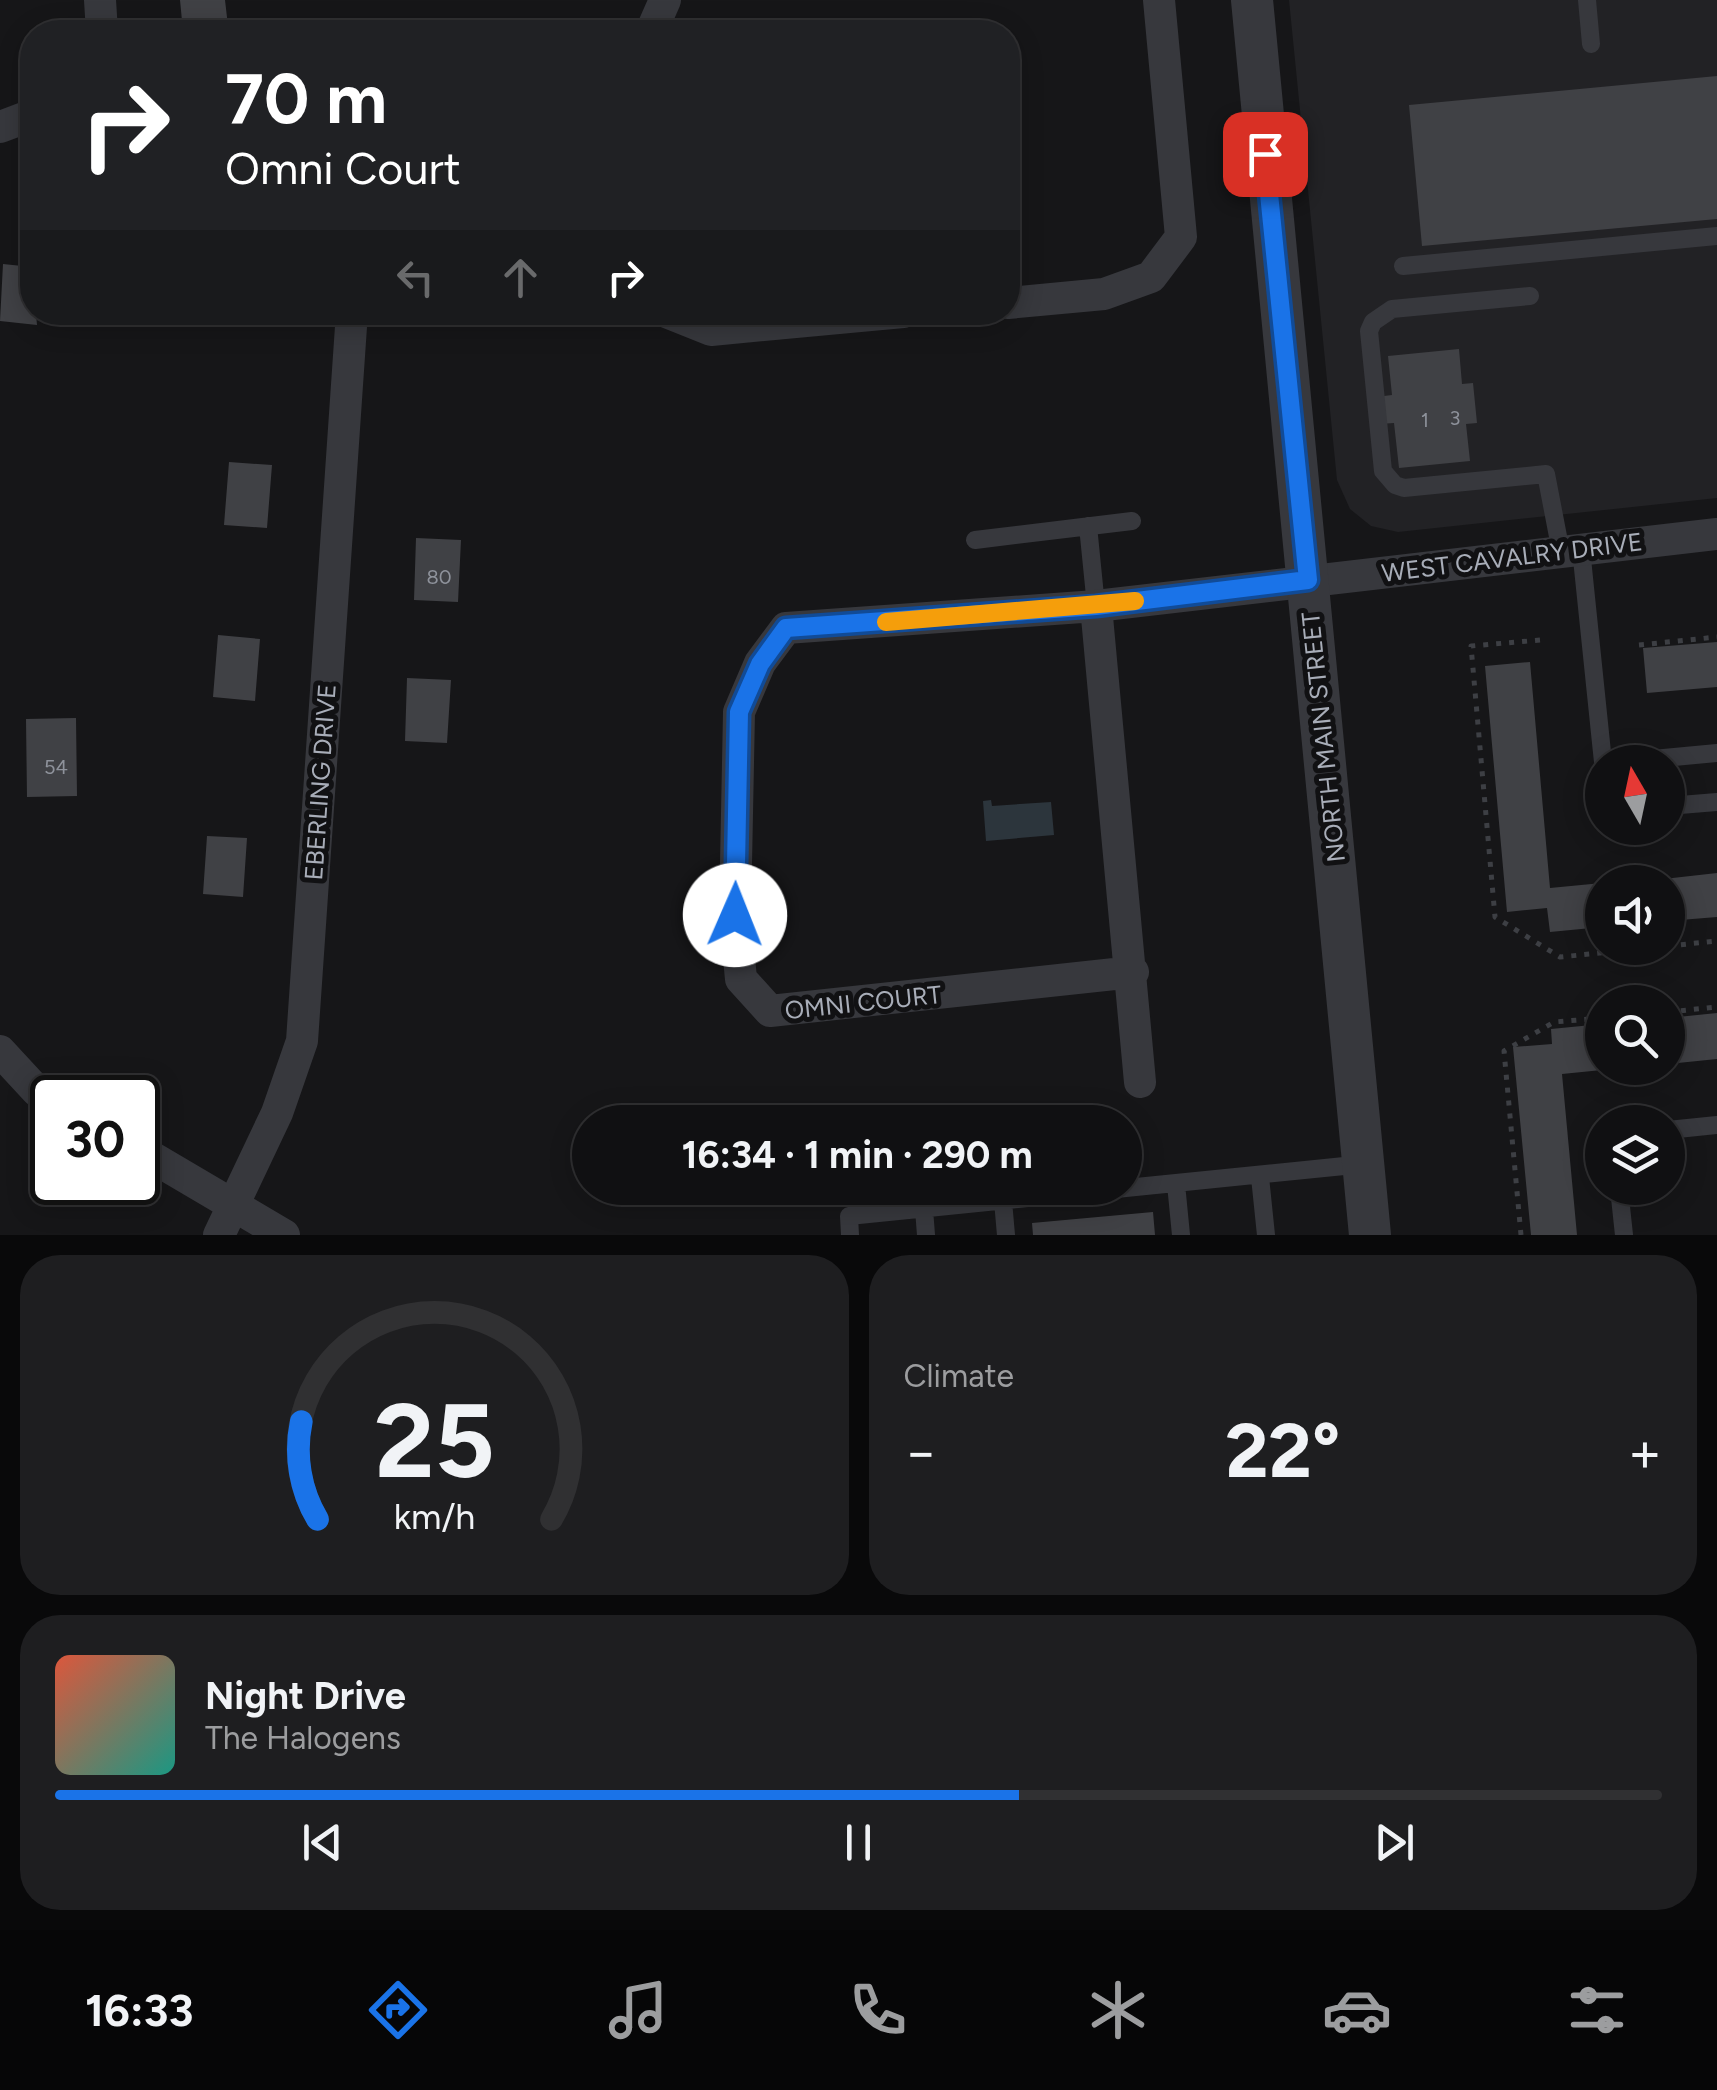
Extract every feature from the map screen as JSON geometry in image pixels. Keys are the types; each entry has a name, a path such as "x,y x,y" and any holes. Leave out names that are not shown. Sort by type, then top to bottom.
{"street":[{"path":"1020,302 1104,294 1151,277 1181,238 1160,0"},
{"name":"NORTH MAIN STREET","path":"1252,0 1370,1235"},
{"name":"EBERLING DRIVE","path":"219,1235 277,1114 302,1040 351,325"},
{"path":"699,325 712,330 765,325"},
{"name":"WEST CAVALRY DRIVE","path":"1308,580 1717,534"},
{"name":"OMNI COURT","path":"1134,972 770,1011 741,979 735,915 739,712 760,664 786,628 1096,606 1308,580"},
{"path":"1096,606 1134,972 1140,1082"},
{"path":"0,1051 30,1083"},
{"path":"160,1162 284,1235"}],"lane":[{"path":"1587,0 1591,44"},
{"path":"1403,266 1717,236"},
{"path":"1530,296 1392,309 1373,322 1369,331 1383,471 1395,485 1404,488 1546,474 1571,550 1600,745"},
{"path":"975,540 1132,520"},
{"path":"1088,526 1096,606"},
{"path":"1685,756 1717,753"},
{"path":"1685,805 1717,802"},
{"path":"1685,1128 1717,1125"},
{"path":"1142,1187 1365,1164"},
{"path":"1260,1177 1266,1235"},
{"path":"1176,1184 1181,1235"},
{"path":"850,1235 849,1216 958,1205"},
{"path":"1003,1205 1006,1235"},
{"path":"1621,1205 1624,1235"},
{"path":"924,1208 926,1235"}],"path":[{"path":"1639,645 1717,637"},
{"path":"1540,640 1470,646 1495,917 1560,956 1585,954"},
{"path":"1685,944 1717,941"},
{"path":"1685,1010 1717,1007"},
{"path":"1521,1235 1504,1051 1554,1022 1585,1019"}],"shaded area":[{"path":"1289,0 1717,0 1717,498 1398,532 1371,526 1350,509 1337,480"},
{"path":"991,800 992,806 1051,802 1054,835 986,841 983,801"}],"building":[{"path":"180,0 225,0 227,20 182,20"},
{"path":"1717,76 1717,219 1422,246 1409,105"},
{"path":"3,264 20,266 20,323 0,321"},
{"path":"1459,349 1462,384 1473,383 1477,423 1466,424 1470,461 1399,468 1394,423 1379,424 1376,397 1392,395 1388,356"},
{"path":"229,462 272,465 267,528 224,525"},
{"path":"416,538 461,540 458,602 414,600"},
{"path":"218,635 260,639 255,701 213,697"},
{"path":"1717,642 1717,687 1647,693 1643,648"},
{"path":"1530,662 1550,888 1585,885 1585,929 1550,932 1547,908 1507,912 1485,666"},
{"path":"407,678 451,680 447,743 405,741"},
{"path":"76,718 77,796 27,797 26,719"},
{"path":"207,836 247,838 243,897 203,894"},
{"path":"1717,873 1717,917 1685,920 1685,877"},
{"path":"1717,1013 1717,1059 1685,1062 1685,1016"},
{"path":"1585,1026 1585,1072 1562,1074 1577,1235 1531,1235 1513,1047 1552,1044 1551,1029"},
{"path":"1153,1212 1155,1235 1033,1235 1032,1223"}],"slow traffic":[{"path":"886,622 1135,601"}],"route":[{"path":"735,915 739,712 760,664 786,628 1096,606 1308,580 1265,154"}]}
